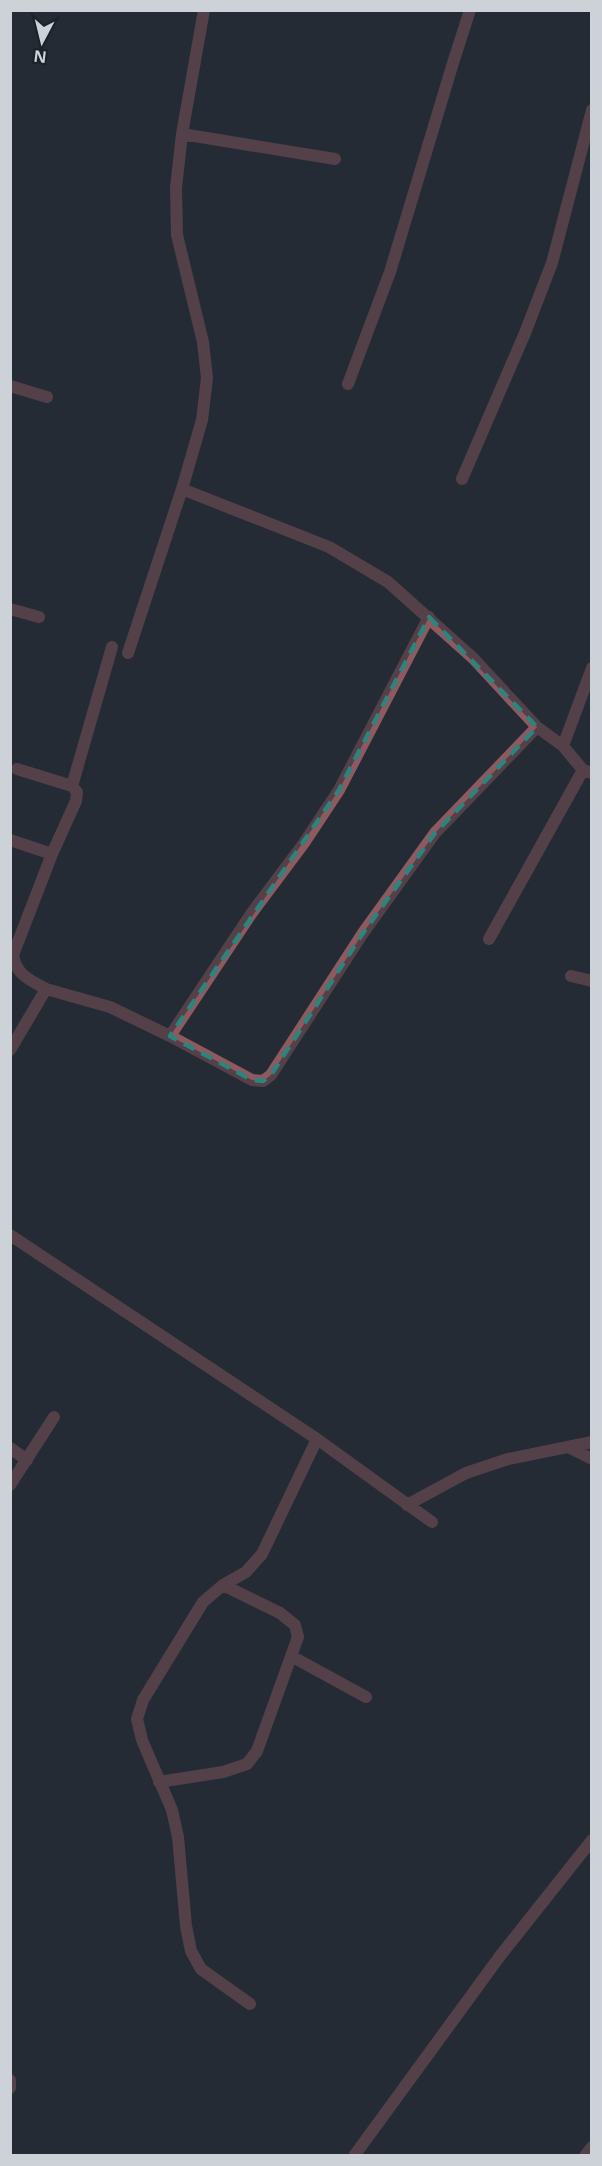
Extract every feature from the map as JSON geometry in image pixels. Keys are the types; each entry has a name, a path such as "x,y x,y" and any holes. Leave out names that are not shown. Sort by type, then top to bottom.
{"street":[{"path":"128,653 182,489 202,420 207,378 203,342 177,235 176,188 182,134 204,10"},
{"path":"348,384 390,272 470,10"},
{"path":"462,479 525,333 552,263 591,110"},
{"path":"182,134 335,159"},
{"path":"10,386 47,397"},
{"path":"182,489 330,547 388,582 429,616 473,658 537,727 563,746 587,771 489,939"},
{"path":"10,609 39,617"},
{"path":"170,1036 251,914 304,843 339,790 429,616"},
{"path":"72,786 112,647"},
{"path":"563,746 591,668"},
{"path":"17,769 72,786 77,792 76,801 52,854 13,955 14,967 46,989 110,1007 252,1080 263,1081 271,1075 363,933 435,833 537,727"},
{"path":"10,840 52,854"},
{"path":"571,976 591,981"},
{"path":"10,1050 46,989"},
{"path":"10,1235 317,1439 432,1522"},
{"path":"10,1485 54,1417"},
{"path":"250,2004 201,1969 191,1951 186,1926 178,1837 172,1810 142,1740 137,1719 143,1700 203,1602 223,1585 246,1572 262,1554 317,1439"},
{"path":"407,1505 466,1473 508,1459 591,1442"},
{"path":"568,1447 591,1459"},
{"path":"10,1448 27,1460"},
{"path":"159,1782 223,1772 247,1764 257,1751 298,1637 295,1625 280,1613 223,1585"},
{"path":"291,1656 366,1697"},
{"path":"354,2156 500,1956 591,1840"},
{"path":"10,2080 10,2088"},
{"path":"585,2156 591,2147"}],"highlighted area":[{"path":"429,617 537,727 435,833 363,933 271,1075 263,1081 252,1080 170,1036 339,790"}]}
